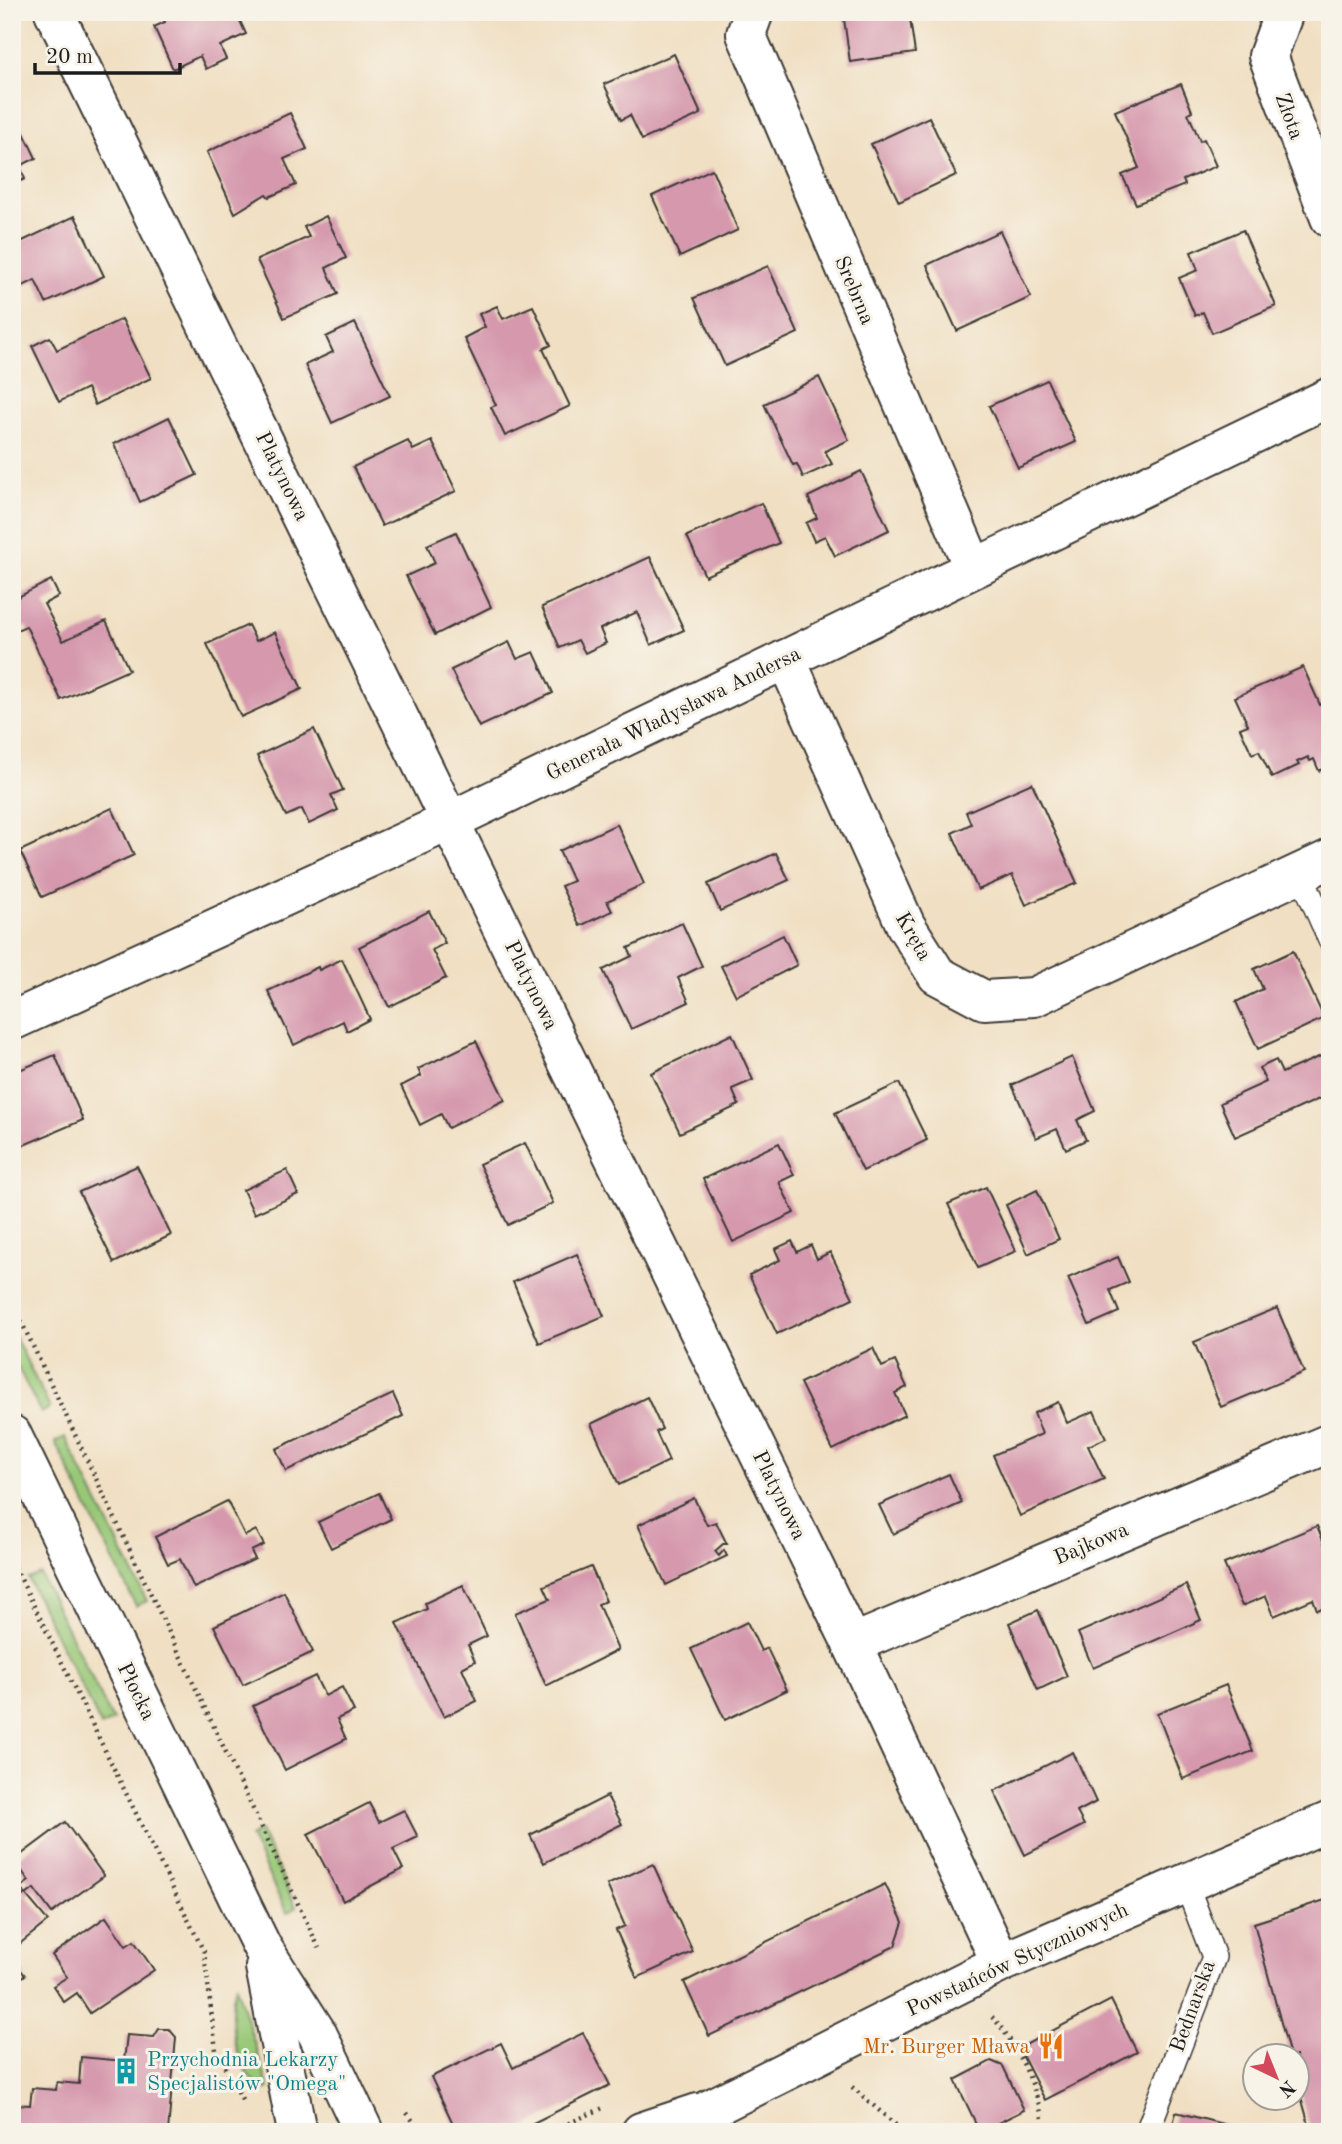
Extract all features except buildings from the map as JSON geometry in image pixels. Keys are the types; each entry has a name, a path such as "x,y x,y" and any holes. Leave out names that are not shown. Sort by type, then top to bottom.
{"street":[{"name":"Platynowa","path":"54,12 452,820 852,1644 1001,1963"},
{"name":"Srebrna","path":"754,12 746,34 972,568"},
{"name":"Złota","path":"1284,12 1268,56 1330,218"},
{"name":"Generała Władysława Andersa","path":"12,1021 452,820 1330,397"},
{"name":"Kręta","path":"786,659 906,926 937,975 984,1000 1034,997 1315,866"},
{"name":"Płocka","path":"12,1435 262,1947 317,2034 364,2132"},
{"name":"Bajkowa","path":"852,1644 1330,1443"},
{"name":"Powstańców Styczniowych","path":"676,2132 710,2109 1001,1963 1185,1881 1330,1821"},
{"name":"Płocka","path":"262,1947 298,2132"},
{"name":"Powstańców Styczniowych","path":"641,2132 710,2109"}],"lane":[{"path":"1315,866 1330,940"},
{"name":"Bednarska","path":"1147,2132 1214,1957 1185,1881"}],"path":[{"path":"12,1302 321,1951"},
{"path":"12,1561 204,1952 215,2050 249,2112"},
{"path":"989,2014 1007,2031 1044,2115 1043,2132"},
{"path":"860,2078 848,2084 904,2132"},
{"path":"405,2109 421,2132"}],"green space":[{"path":"12,1331 50,1408 41,1413 12,1356"},
{"path":"65,1437 147,1601 136,1606 55,1442"},
{"path":"40,1574 113,1721 101,1726 28,1579"},
{"path":"260,1831 296,1907 287,1913 250,1837"},
{"path":"236,1986 269,2088 265,2090 254,2082 246,2071 235,2043 232,2013"}],"place":[{"name":"Mr. Burger Mława","path":"1051,2046"},
{"name":"Przychodnia Lekarzy Specjalistów \"Omega\"","path":"126,2071"}]}
